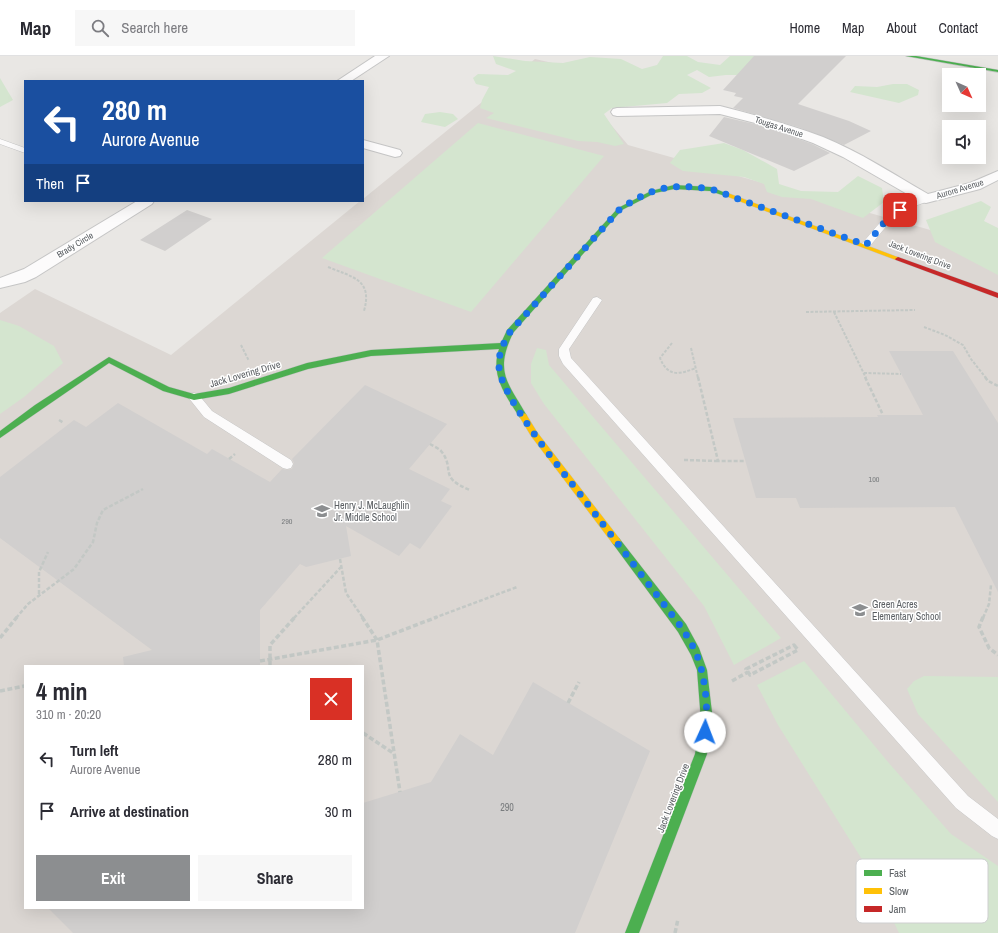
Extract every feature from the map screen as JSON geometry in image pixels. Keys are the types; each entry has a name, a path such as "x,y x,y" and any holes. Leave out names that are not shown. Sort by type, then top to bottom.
{"street":[{"path":"345,80 383,56"},
{"path":"908,56 998,71"},
{"name":"Tougas Avenue","path":"617,112 720,110 767,122 818,140 848,154 926,199"},
{"path":"364,144 395,153"},
{"name":"Aurore Avenue","path":"926,199 975,186 998,175"},
{"name":"Jack Lovering Drive","path":"632,933 701,754 707,722 702,670 696,652 682,628 534,434 507,391 498,366 502,346 510,332 620,209 636,198 655,190 673,186 691,186 711,189 866,245 998,296"},
{"name":"Brady Circle","path":"0,284 30,273 145,202"},
{"name":"Jack Lovering Drive","path":"0,436 38,407 108,360 166,389 194,397 230,391 307,366 370,353 502,346"}],"lane":[{"path":"0,141 24,151"},
{"name":"Aurore Avenue","path":"866,245 888,218 911,203 926,199"},
{"path":"597,300 564,349 564,356 568,362 962,802 998,830"},
{"path":"194,397 208,414 287,464"}],"path":[{"path":"328,267 356,279 364,286 367,300 364,311"},
{"path":"806,312 915,310"},
{"path":"834,312 883,415"},
{"path":"924,327 945,335 963,345 971,359 988,381 998,386"},
{"path":"672,343 660,358 662,366 672,372 684,373 696,368"},
{"path":"241,345 250,363"},
{"path":"691,348 718,462 745,461"},
{"path":"864,373 901,374"},
{"path":"430,444 440,450 445,462 448,477 458,487 470,490"},
{"path":"0,638 28,604 74,570 93,542 97,523 103,510 142,489"},
{"path":"39,595 39,572 48,552"},
{"path":"340,559 346,593 377,640 400,792"},
{"path":"270,665 270,646 341,567"},
{"path":"991,585 989,604 979,626 989,648 998,655"},
{"path":"260,661 377,640 517,586"},
{"path":"748,672 746,669 794,645"},
{"path":"748,672 750,675 798,650"},
{"path":"731,689 730,682 748,672"},
{"path":"568,703 579,682"},
{"path":"0,691 24,686"},
{"path":"364,734 393,753"},
{"path":"675,933 678,919"}],"shaded area":[{"name":"Henry J. McLaughlin Jr. Middle School","path":"535,59 632,81 601,113 628,145 998,249 998,933 0,933 0,313 35,289 171,355 359,202 364,202 364,198"}],"green space":[{"path":"493,56 525,61 563,63 590,57 621,59 642,69 657,65 663,56 687,56 698,62 720,65 730,56 768,56 759,75 726,75 709,77 697,70 687,75 711,88 702,93 679,94 667,103 612,108 604,114 624,144 615,146 597,142 578,141 486,118 494,113 480,108 482,100 489,87 476,84 473,78 478,74 508,75 516,71 496,64"},
{"path":"0,78 13,100 0,107"},
{"path":"893,84 907,84 919,90 918,95 899,103 850,92 855,86 877,87"},
{"path":"440,112 453,114 458,119 445,127 421,122 425,114"},
{"path":"478,123 604,156 471,312 322,258"},
{"path":"724,143 743,150 777,169 779,184 801,191 838,192 858,176 882,188 884,202 863,218 811,199 782,197 767,192 764,184 744,177 683,171 670,163 680,150"},
{"path":"981,201 991,207 984,221 998,228 998,275 935,242 926,220"},
{"path":"0,320 19,326 54,346 63,363 24,397 0,414"},
{"path":"537,348 546,350 549,365 781,638 734,665 704,606 544,404 531,383 531,364"},
{"path":"804,661 888,762 951,834 988,859 862,859 778,725 757,685"},
{"path":"924,676 998,677 998,802 918,714 907,689 914,681"},
{"path":"988,859 998,866 998,933 899,933 894,923 988,923"}],"building":[{"path":"754,56 846,56 798,104 849,121 871,131 844,145 798,127 733,108 743,98 734,96 736,93 723,90"},
{"path":"724,117 763,126 812,144 830,153 794,171 709,136"},
{"path":"187,210 212,219 165,251 140,240"},
{"path":"889,351 953,351 998,423 998,592 955,507 800,508 796,498 756,498 733,418 878,417 877,415 923,415"},
{"path":"365,385 447,424 409,469 450,489 441,501 452,506 420,549 410,543 399,556 346,526 351,556 306,567 300,564 260,610 260,665 124,665 123,657 152,650 0,538 0,477 74,420 86,427 118,403 207,454 212,449 270,482 282,469 292,469 294,463 292,459"},
{"path":"533,682 650,751 575,933 73,933 49,909 364,909 364,803 431,782 460,734 493,755"}],"traffic: fast":[{"path":"908,56 998,71"},
{"path":"523,416 504,385 499,366 500,356 510,332 620,209 653,192 674,187 711,189 725,194"},
{"path":"0,435 38,407 109,360 166,389 194,397 229,391 307,366 371,353 502,346"},
{"path":"616,541 682,628 695,652 702,670 707,721 701,754 632,933"}],"traffic: slow":[{"path":"725,194 898,259"},
{"path":"523,416 534,434 616,541"}],"traffic: jam":[{"path":"898,259 998,296"}],"place":[{"name":"Henry J. McLaughlin Jr. Middle School","path":"322,511"},
{"name":"Green Acres Elementary School","path":"860,610"}],"route":[{"path":"705,732 707,722 702,670 696,652 682,628 534,434 507,391 501,377 498,366 502,346 510,332 620,209 636,198 655,190 673,186 691,186 711,189 866,245 888,218 900,210"}]}
